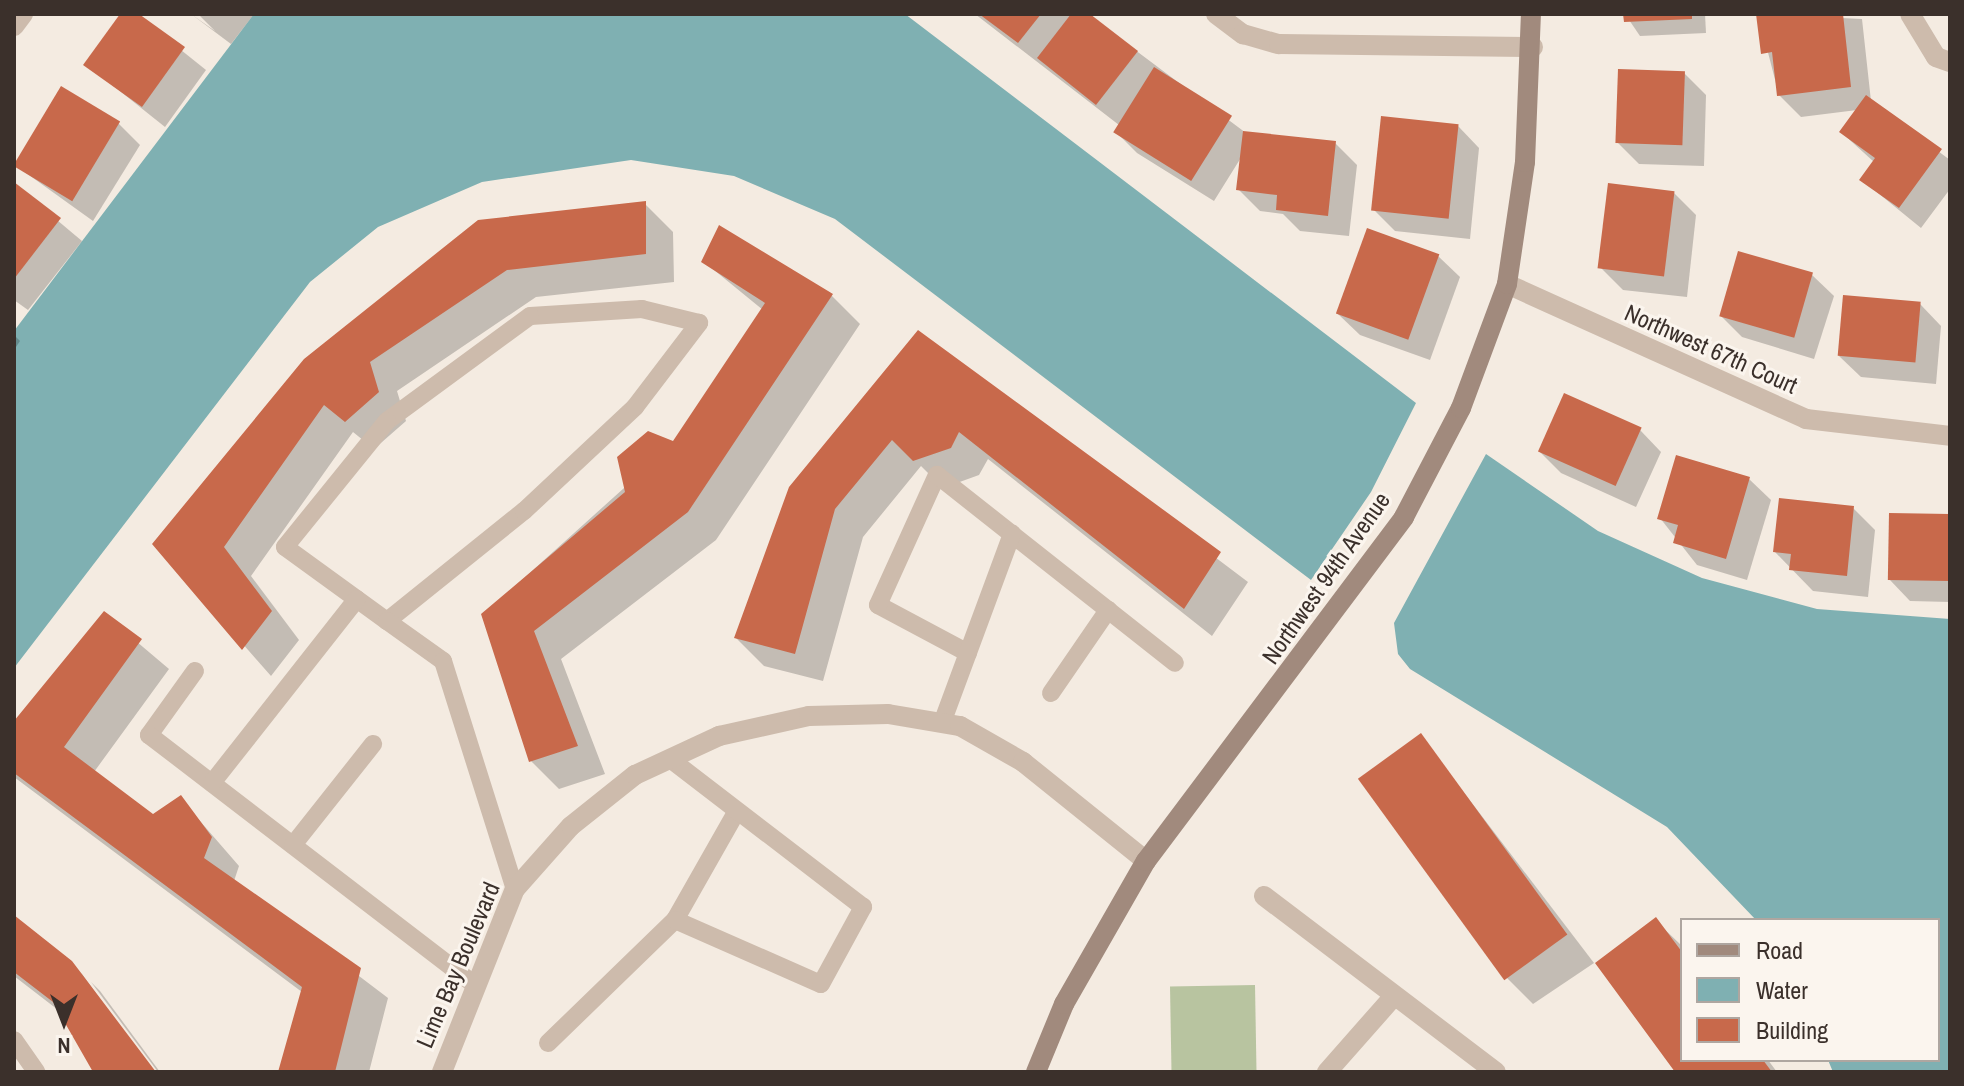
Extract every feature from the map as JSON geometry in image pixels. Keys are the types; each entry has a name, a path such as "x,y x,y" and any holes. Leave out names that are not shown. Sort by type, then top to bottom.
{"street":[{"path":"14,26 23,14"},
{"path":"1216,14 1243,34 1279,44 1533,47"},
{"name":"Northwest 94th Avenue","path":"1036,1072 1064,1004 1146,861 1404,517 1461,408 1507,284 1533,47 1531,14"},
{"path":"1910,14 1943,59"},
{"name":"Northwest 67th Court","path":"1507,284 1806,419 1950,436"},
{"name":"Lime Bay Boulevard","path":"442,1072 474,984 515,889 571,826 635,775 719,736 809,716 888,714 942,723 1023,762 1146,861"},
{"path":"1264,896 1496,1072"},
{"path":"1327,1072 1394,996"}],"lane":[{"path":"387,621 524,511 635,407 699,323 642,309 530,316 387,421 285,547 387,621 443,661 515,889"},
{"path":"968,653 878,605 937,475 1175,663"},
{"path":"942,723 1012,534"},
{"path":"212,783 357,599"},
{"path":"1051,693 1108,610"},
{"path":"195,671 149,735 474,984"},
{"path":"293,845 373,744"},
{"path":"670,759 863,907 821,984 675,920"},
{"path":"548,1043 675,920 737,811"},
{"path":"14,1040 36,1072"}],"green space":[{"path":"1255,985 1257,1072 1172,1072 1170,986"}],"water":[{"path":"254,14 905,14 1416,403 1371,492 1311,580 835,219 734,176 631,160 482,182 378,227 310,282 14,668 14,331"},
{"path":"1486,454 1598,531 1702,578 1817,609 1950,619 1950,1072 1833,1072 1829,1062 1940,1062 1940,918 1754,918 1667,827 1410,669 1398,654 1394,623"}],"building":[{"path":"120,14 139,14 185,47 142,107 83,65"},
{"path":"979,14 1041,14 1018,43"},
{"path":"1071,14 1090,14 1138,51 1096,105 1037,58"},
{"path":"1623,14 1692,14 1692,19 1624,22"},
{"path":"1756,14 1843,14 1851,87 1777,96 1772,52 1761,54"},
{"path":"1154,67 1232,116 1191,181 1113,132"},
{"path":"1618,69 1685,71 1682,145 1615,143"},
{"path":"61,86 120,122 72,201 14,166"},
{"path":"1866,95 1942,149 1899,208 1859,180 1875,158 1839,132"},
{"path":"1381,116 1459,124 1449,219 1371,210"},
{"path":"1243,131 1336,141 1328,216 1276,210 1277,195 1236,190"},
{"path":"14,182 61,218 14,279"},
{"path":"1608,183 1675,191 1664,277 1598,268"},
{"path":"646,201 646,254 507,270 370,362 379,392 345,422 324,405 224,547 272,611 242,650 152,544 304,359 478,220"},
{"path":"719,225 833,294 688,512 534,631 578,746 529,762 481,614 625,492 617,457 648,431 673,441 765,303 701,262"},
{"path":"1367,228 1439,254 1408,340 1336,314"},
{"path":"1738,251 1813,272 1794,338 1719,316"},
{"path":"1843,295 1921,302 1915,363 1838,356"},
{"path":"918,330 1221,552 1184,609 959,432 951,448 913,461 892,440 835,509 795,654 734,638 789,487"},
{"path":"1564,393 1642,428 1616,486 1538,451"},
{"path":"1676,455 1750,477 1726,559 1673,543 1678,525 1657,519"},
{"path":"1779,498 1854,506 1847,576 1789,570 1791,554 1773,552"},
{"path":"1889,513 1950,514 1949,581 1888,580"},
{"path":"104,611 142,639 64,747 153,814 181,795 212,837 204,858 361,968 335,1072 278,1072 302,987 14,773 14,721"},
{"path":"1421,733 1567,934 1504,980 1358,779"},
{"path":"14,915 72,961 156,1072 93,1072 53,1002 14,972"},
{"path":"1656,917 1680,949 1680,1062 1764,1062 1772,1072 1675,1072 1595,963"}]}
